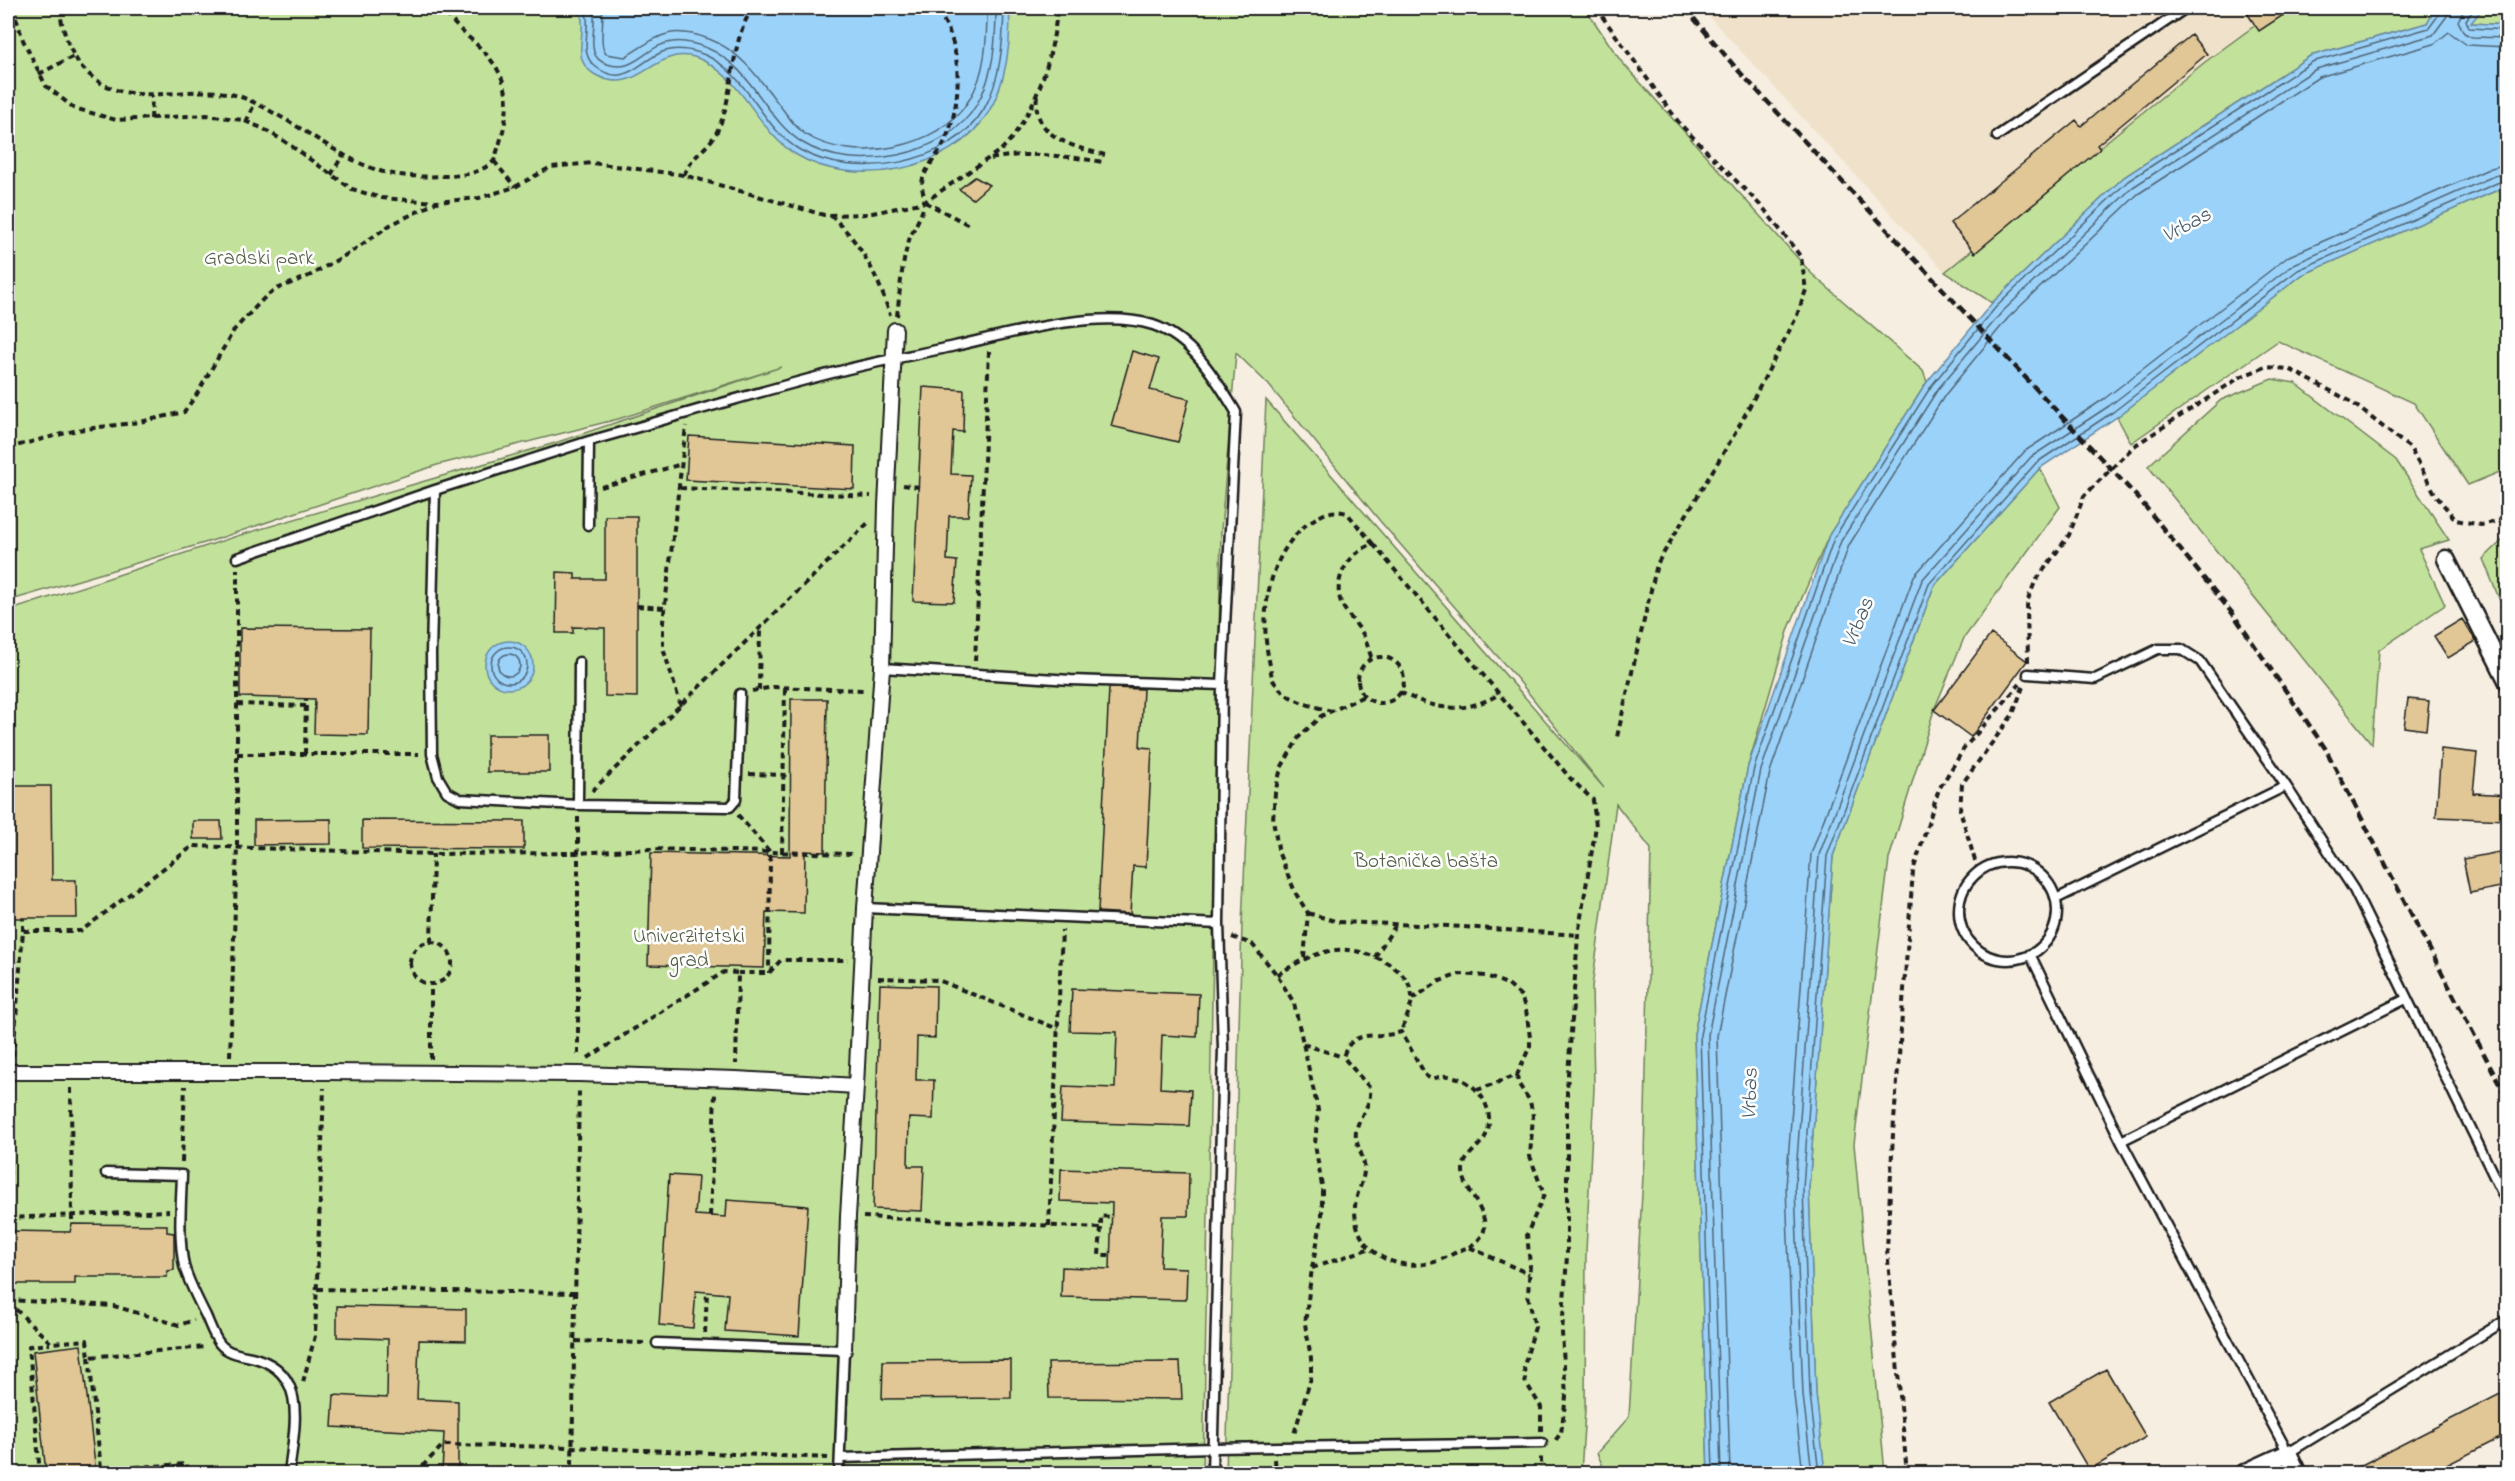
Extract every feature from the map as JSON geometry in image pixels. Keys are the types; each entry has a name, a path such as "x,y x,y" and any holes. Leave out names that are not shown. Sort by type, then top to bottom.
{"street":[{"path":"844,1350 848,1216 862,960 882,668 886,501 895,330"},
{"path":"2446,559 2508,682"},
{"path":"10,1072 325,1071 579,1074 856,1086"},
{"path":"2242,1473 2288,1453 2298,1473"}],"lane":[{"path":"1997,136 2186,8"},
{"path":"237,558 435,490 589,441 849,369 1059,324 1116,320 1152,325 1170,332 1186,345 1220,386 1236,412 1222,685 1219,924 1223,1048 1212,1473"},
{"path":"588,525 589,441"},
{"path":"435,490 431,654 432,754 438,777 447,792 460,799 578,805 730,807 736,800 740,694"},
{"path":"2028,675 2095,679 2158,649 2181,649 2200,661 2354,890 2508,1205"},
{"path":"578,805 579,662"},
{"path":"882,668 1071,680 1222,685"},
{"path":"2056,899 2286,786"},
{"path":"2008,862 2024,864 2038,872 2049,884 2056,899 2057,915 2052,931 2043,944 2030,954 2015,959 1998,959 1983,953 1971,943 1962,929 1959,913 1964,890 1978,871 1992,864 2008,862"},
{"path":"865,908 1219,924"},
{"path":"2030,954 2121,1141 2288,1453 2508,1319"},
{"path":"2121,1141 2406,999"},
{"path":"106,1173 182,1175 181,1240 184,1266 203,1311 221,1346 236,1354 259,1359 276,1369 289,1383 296,1399 289,1473"},
{"path":"657,1344 844,1350 839,1473"},
{"path":"840,1458 1213,1448 1542,1443"}],"path":[{"path":"13,8 23,40 46,86 74,108 116,120 207,116 246,122 284,141 352,189 364,194 404,201 436,202 479,198 515,187 552,166 593,163 684,175 830,215 868,214 925,202 990,159 1012,139 1037,93"},
{"path":"59,8 62,27 81,68 106,86 117,90 152,95 182,91 214,91 245,98 378,170 429,177 464,175 481,170 494,161 505,118 506,85 490,58 459,29 444,8"},
{"path":"684,175 692,158 710,143 720,127 743,27 753,8"},
{"path":"895,330 908,242 925,202 921,185 952,123 957,80 955,53 950,32 935,8"},
{"path":"1058,8 1053,36 1037,93 1036,113 1041,124 1049,132 1073,146 1105,155"},
{"path":"1596,8 1680,124 1764,209 1801,257 1806,290 1796,318 1737,430 1657,564 1617,737"},
{"path":"39,74 74,56"},
{"path":"151,119 152,95"},
{"path":"246,122 255,103"},
{"path":"331,175 344,153"},
{"path":"990,159 1005,156 1049,155 1103,162"},
{"path":"494,161 515,187"},
{"path":"8,448 77,430 140,422 184,412 234,330 266,296 310,275 354,250 390,225 436,202"},
{"path":"925,202 969,225"},
{"path":"830,215 849,231 859,245 885,301 895,330"},
{"path":"974,674 990,338"},
{"path":"1978,871 1960,810 1962,784 2013,714 2028,675 2027,602 2035,582 2069,535 2084,496 2134,446 2242,376 2266,367 2289,369 2350,400 2410,448 2437,497 2456,520 2481,525 2502,520 2508,514"},
{"path":"681,706 663,648 664,608 680,488 687,413"},
{"path":"589,490 682,464"},
{"path":"680,488 886,501"},
{"path":"769,974 724,972 578,1064 578,805 681,706 886,501"},
{"path":"1332,711 1305,704 1286,693 1274,682 1263,619 1280,556 1300,529 1327,512 1347,513 1570,778 1593,800 1596,826 1578,935 1567,1089 1567,1256 1562,1333 1566,1397 1561,1433 1557,1441 1542,1443"},
{"path":"1372,544 1361,548 1345,564 1340,587 1342,604 1364,635 1372,659"},
{"path":"230,1072 237,847 237,558"},
{"path":"637,606 664,608"},
{"path":"759,690 760,628"},
{"path":"1386,658 1399,666 1404,680 1400,692 1393,700 1378,703 1364,696 1360,690 1358,675 1366,663 1372,659 1386,658"},
{"path":"1907,1473 1887,1249 1893,1134 1913,871 1939,789 1965,747 2028,675"},
{"path":"782,853 785,688"},
{"path":"740,694 785,688 880,690"},
{"path":"1400,692 1444,707 1461,708 1480,705 1500,693"},
{"path":"1304,958 1308,913 1296,894 1279,854 1273,820 1275,793 1281,768 1299,737 1322,716 1364,696"},
{"path":"305,754 306,699"},
{"path":"237,704 306,706"},
{"path":"237,754 432,754"},
{"path":"737,774 791,775"},
{"path":"730,807 770,852 769,974"},
{"path":"23,931 81,931 193,846 433,854 577,853 649,849 869,855"},
{"path":"431,942 433,854"},
{"path":"1308,913 1338,922 1448,926 1578,935"},
{"path":"1049,1226 1062,917"},
{"path":"23,918 10,1072 8,1218 181,1210"},
{"path":"1375,957 1395,925"},
{"path":"1220,933 1252,944 1277,975 1293,1003 1318,1110 1315,1144 1322,1186 1322,1218 1312,1268 1305,1324 1311,1359 1311,1378 1291,1443 1275,1447"},
{"path":"431,942 445,947 452,959 449,974 438,983 431,984 417,980 412,974 409,962 414,950 424,943 431,942"},
{"path":"1277,975 1304,958 1338,950 1387,961 1400,973 1411,990 1412,999 1401,1032 1426,1076 1431,1079 1449,1076 1460,1079 1477,1090 1488,1111 1488,1131 1482,1144 1464,1161 1463,1171 1466,1185 1480,1206 1484,1222 1482,1233 1476,1243 1431,1263 1418,1264 1404,1264 1385,1259 1368,1249 1362,1239 1354,1209 1364,1165 1355,1137 1357,1124 1368,1106 1370,1088 1343,1057 1302,1044"},
{"path":"769,974 781,960 862,960"},
{"path":"735,1079 738,973"},
{"path":"1412,999 1440,981 1460,974 1486,976 1507,984 1521,996 1526,1010 1530,1046 1517,1075 1518,1083 1530,1101 1533,1116 1530,1156 1544,1195 1527,1234 1530,1265 1528,1295 1535,1326 1524,1366 1525,1381 1541,1407 1541,1473"},
{"path":"862,977 938,980 1058,1029"},
{"path":"431,984 431,1073"},
{"path":"1343,1057 1347,1045 1364,1035 1391,1035 1401,1032"},
{"path":"296,1399 307,1371 315,1336 325,1071"},
{"path":"71,1073 72,1224"},
{"path":"182,1175 186,1073"},
{"path":"572,1465 579,1074"},
{"path":"1477,1090 1517,1075"},
{"path":"710,1216 716,1079"},
{"path":"848,1216 1101,1228"},
{"path":"1111,1255 1099,1255 1101,1216 1112,1217"},
{"path":"1469,1247 1529,1274"},
{"path":"1312,1268 1368,1249"},
{"path":"317,1289 576,1293"},
{"path":"704,1345 707,1292"},
{"path":"8,1301 114,1306 179,1325 189,1323 203,1311"},
{"path":"8,1301 51,1343"},
{"path":"40,1473 29,1346 87,1340 101,1469 187,1464 187,1473"},
{"path":"575,1341 657,1344"},
{"path":"89,1357 221,1346"},
{"path":"415,1473 443,1445 572,1447 840,1458"}],"shaded area":[{"path":"1701,8 2279,8 2205,62 1945,272"}],"green space":[{"path":"8,8 1585,8 1620,60 1812,274 1923,371 1927,382 1829,535 1789,628 1748,766 1694,1034 1708,1473 1606,1473 1597,1453 1629,1417 1644,1159 1651,849 1616,804 1592,987 1594,1088 1586,1251 1585,1410 1581,1473 1226,1473 1242,924 1266,400 1604,788 1519,681 1380,521 1268,384 1236,353 1221,530 1203,1473 8,1473 8,611 237,536 555,443 781,367 618,419 437,465 211,541 8,601"},
{"path":"2279,8 2436,8 2427,23 2310,56 2124,177 1992,303 1945,272 2205,62"},
{"path":"2483,8 2507,8 2507,25 2470,23"},
{"path":"2507,186 2507,469 2468,485 2414,403 2278,341 2131,443 2117,417 2302,275"},
{"path":"2272,379 2295,383 2396,460 2449,540 2419,549 2445,605 2379,650 2372,744 2148,466 2221,400"},
{"path":"2040,468 2060,507 1964,638 1934,710 1889,859 1854,1144 1885,1473 1825,1474 1816,1394 1809,1188 1833,856 1934,586"},
{"path":"2507,536 2507,618 2483,559"}],"water":[{"path":"577,8 1009,8 1010,34 999,89 988,113 972,133 951,149 926,161 900,169 872,172 845,171 818,165 795,154 782,144 730,81 704,61 687,56 673,57 637,76 624,80 610,80 594,74 582,60 582,24"},
{"name":"Vrbas","path":"2436,8 2483,8 2471,23 2507,25 2507,186 2302,275 2117,417 2040,468 1934,586 1833,856 1809,1188 1816,1394 1825,1473 1708,1473 1694,1034 1748,766 1829,535 1927,382 1992,303 2124,177 2310,56 2427,23"},
{"path":"504,641 514,641 526,648 533,660 533,670 526,682 514,689 504,689 489,678 485,670 485,660 496,645"}],"building":[{"path":"2255,8 2294,8 2259,31 2247,13"},
{"path":"2191,35 2207,54 2097,145 2100,149 1975,253 1950,223 2076,120 2081,126"},
{"path":"975,177 989,185 973,199 959,189"},
{"path":"1132,351 1159,359 1150,390 1189,399 1178,442 1111,426"},
{"path":"923,387 964,390 963,432 953,431 951,474 971,475 968,516 949,516 947,560 957,561 954,602 913,601"},
{"path":"689,436 855,446 854,489 686,480"},
{"path":"605,516 637,516 637,697 605,696 605,628 573,627 573,633 556,633 557,572 575,573 575,579 605,579"},
{"path":"2462,619 2476,641 2448,658 2434,636"},
{"path":"240,628 370,629 368,735 314,734 315,699 240,697"},
{"path":"1991,634 2027,661 1971,737 1934,710"},
{"path":"1109,688 1143,689 1140,747 1152,748 1146,867 1133,866 1130,914 1098,912"},
{"path":"791,699 827,699 825,852 805,851 804,913 766,912 764,968 648,965 651,853 790,856"},
{"path":"2408,699 2429,701 2426,730 2404,727"},
{"path":"487,735 549,735 549,772 487,772"},
{"path":"2441,749 2477,753 2473,793 2508,795 2508,820 2436,817"},
{"path":"8,786 51,786 52,880 76,880 77,918 8,918"},
{"path":"331,819 331,844 254,845 254,820"},
{"path":"362,820 524,821 524,849 362,848"},
{"path":"193,821 221,821 222,839 193,839"},
{"path":"2500,852 2506,886 2470,893 2463,859"},
{"path":"880,984 936,986 935,1038 917,1037 916,1080 934,1080 933,1119 909,1118 908,1166 924,1166 922,1211 873,1209"},
{"path":"1072,989 1199,994 1197,1037 1162,1035 1160,1088 1191,1090 1189,1126 1061,1122 1063,1086 1115,1088 1117,1032 1070,1031"},
{"path":"1061,1169 1189,1173 1188,1216 1162,1216 1160,1267 1187,1268 1186,1300 1061,1297 1062,1267 1110,1269 1112,1203 1060,1201"},
{"path":"669,1175 698,1177 695,1215 726,1217 727,1200 808,1206 799,1336 725,1331 728,1294 696,1291 693,1328 659,1325"},
{"path":"72,1224 167,1225 167,1232 174,1233 174,1270 168,1271 167,1277 75,1277 75,1284 8,1284 8,1231 70,1232"},
{"path":"337,1306 466,1309 466,1341 419,1340 417,1399 458,1401 458,1473 442,1473 444,1433 332,1427 334,1395 387,1398 388,1339 337,1337"},
{"path":"81,1345 96,1473 46,1473 33,1351"},
{"path":"1011,1360 1011,1398 882,1399 883,1361"},
{"path":"1180,1362 1182,1399 1049,1398 1048,1363"},
{"path":"2106,1369 2146,1437 2089,1470 2049,1402"},
{"path":"2508,1390 2508,1434 2431,1473 2346,1473"}],"railway":[{"path":"1685,8 1736,68 2139,499 2233,614 2325,748 2508,1100"}],"park label":[{"name":"Gradski park","path":"259,259"},
{"name":"Botanička bašta","path":"1426,862"},
{"name":"Univerzitetski grad","path":"689,949"}]}
